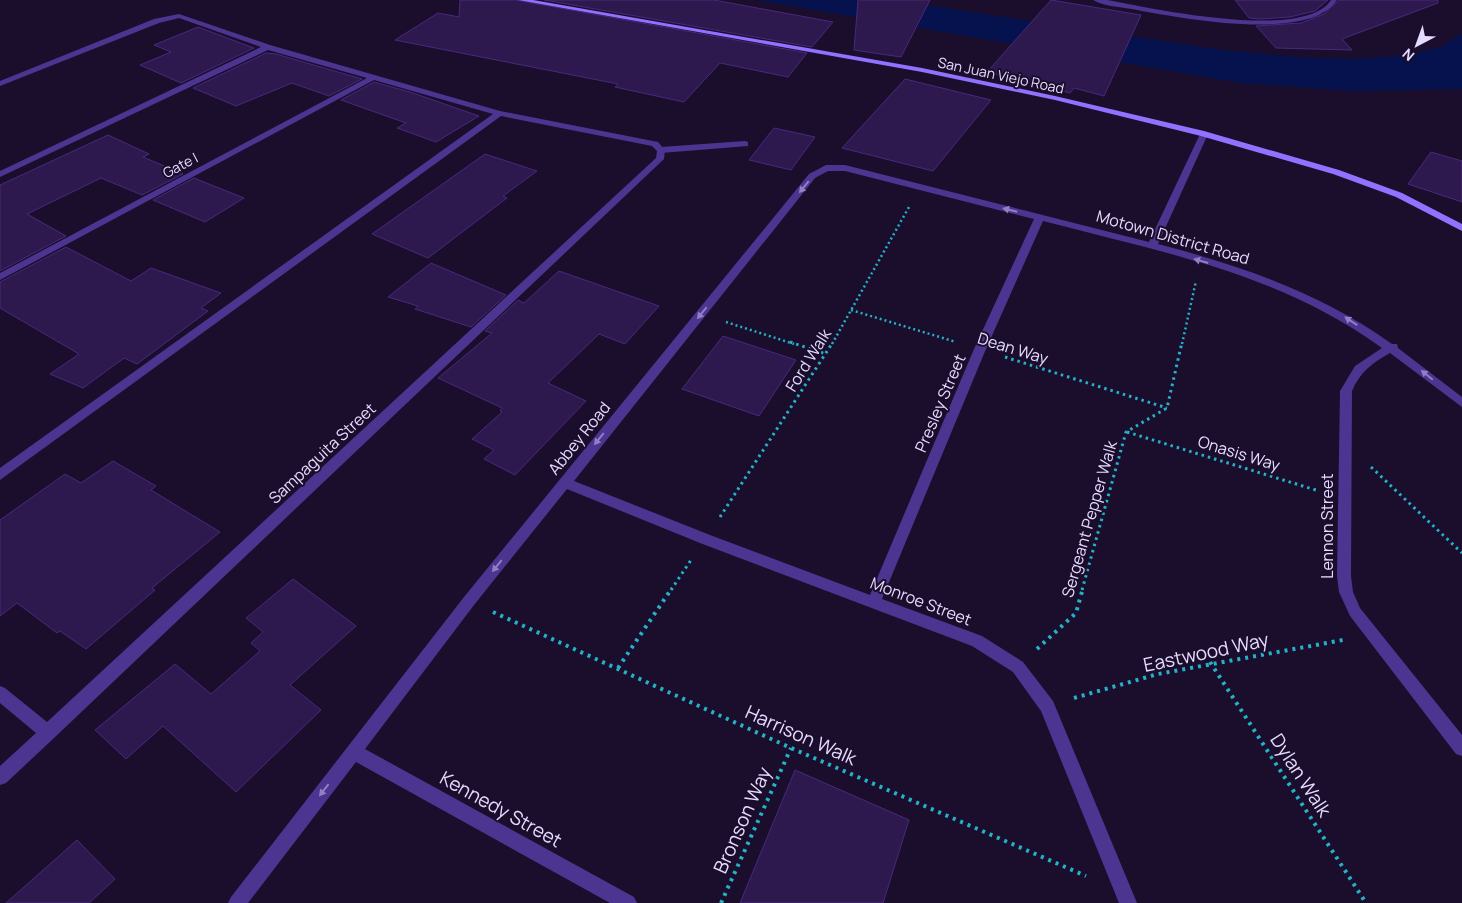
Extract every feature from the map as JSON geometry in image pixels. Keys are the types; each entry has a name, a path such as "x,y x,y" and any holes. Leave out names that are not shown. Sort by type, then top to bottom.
{"street":[{"name":"San Juan Viejo Road","path":"521,0 922,70 1055,98 1204,134 1336,172 1399,195 1462,228"},
{"path":"1096,0 1212,20 1269,22 1314,14 1327,9 1334,0"},
{"path":"0,84 169,17 179,16 267,47 372,78 499,113 655,144 661,150 744,144"},
{"path":"0,174 267,47"},
{"name":"Gate I","path":"0,277 372,78"},
{"path":"0,475 499,113"},
{"path":"1152,246 1204,134"},
{"name":"Sampaguita Street","path":"0,777 660,159 661,150"},
{"name":"Abbey Road","path":"237,903 469,601 812,176 826,168 845,168"},
{"name":"Motown District Road","path":"845,168 1152,246 1298,293 1344,316 1392,347 1462,403"},
{"name":"Presley Street","path":"874,602 980,349 1040,217"},
{"name":"Lennon Street","path":"1392,347 1360,365 1351,376 1346,391 1344,498 1346,592 1355,612 1372,635 1462,748"},
{"name":"Monroe Street","path":"564,482 706,539 977,641 1018,667 1046,706 1126,897"},
{"path":"0,693 48,733"},
{"name":"Kennedy Street","path":"354,752 628,903"}],"path":[{"name":"Ford Walk","path":"618,668 706,539 826,354 921,187"},
{"path":"1167,408 1200,260"},
{"name":"Dean Way","path":"851,310 1167,408"},
{"path":"701,314 826,354"},
{"name":"Sergeant Pepper Walk","path":"1018,667 1076,613 1126,432 1167,408"},
{"name":"Onasis Way","path":"1126,432 1344,498"},
{"path":"1345,442 1462,553"},
{"name":"Harrison Walk","path":"469,601 791,748 1126,897"},
{"name":"Eastwood Way","path":"1046,706 1158,674 1210,662 1372,635"},
{"name":"Dylan Walk","path":"1210,662 1366,903"},
{"name":"Bronson Way","path":"721,903 791,748"}],"shaded area":[{"path":"756,0 893,0 1222,50 1298,57 1357,59 1406,55 1441,47 1462,33 1462,89 1353,91 1241,83"}],"building":[{"path":"460,0 516,0 807,53 788,77 720,63 684,102 615,87 618,84 395,40 438,13 459,17"},
{"path":"544,0 714,0 833,22 812,47"},
{"path":"858,0 930,0 901,57 854,50"},
{"path":"1051,0 1141,15 1104,96 1074,88 1070,93 987,72"},
{"path":"1235,0 1328,0 1315,11 1290,17 1260,19 1249,18"},
{"path":"1339,0 1438,0 1438,3 1342,39 1352,50 1276,48 1256,26 1301,23 1324,14"},
{"path":"198,27 254,48 181,83 140,65 171,52 154,45"},
{"path":"266,53 276,54 362,79 329,96 292,83 236,106 193,88"},
{"path":"905,79 991,100 933,171 842,148"},
{"path":"374,82 410,92 479,116 436,142 397,128 406,123 341,100"},
{"path":"774,128 815,137 791,170 749,160"},
{"path":"108,135 149,154 143,157 183,174 142,195 101,178 27,214 66,236 0,271 0,185"},
{"path":"1431,152 1462,161 1462,202 1408,184"},
{"path":"485,154 537,171 503,196 507,198 428,258 372,234"},
{"path":"194,178 244,198 205,222 153,200"},
{"path":"66,247 131,281 151,268 221,293 201,308 208,311 137,364 124,358 83,388 50,374 79,354 0,308 0,282"},
{"path":"431,263 506,295 471,327 415,309 418,306 388,297"},
{"path":"559,271 659,306 625,344 599,334 548,383 586,401 515,475 484,459 494,450 472,439 502,412 500,411 502,408 438,378 492,333 485,331 518,300 524,303"},
{"path":"723,336 796,360 759,416 682,389"},
{"path":"113,461 156,486 151,490 220,532 152,588 155,590 86,649 60,631 57,633 17,603 0,616 0,520 65,474 81,483"},
{"path":"293,579 356,626 290,685 321,710 236,792 163,726 126,759 95,730 175,664 211,694 260,651 251,643 263,632 246,618"},
{"path":"795,770 909,820 883,903 740,903"},
{"path":"77,840 115,879 89,903 6,903"}]}
